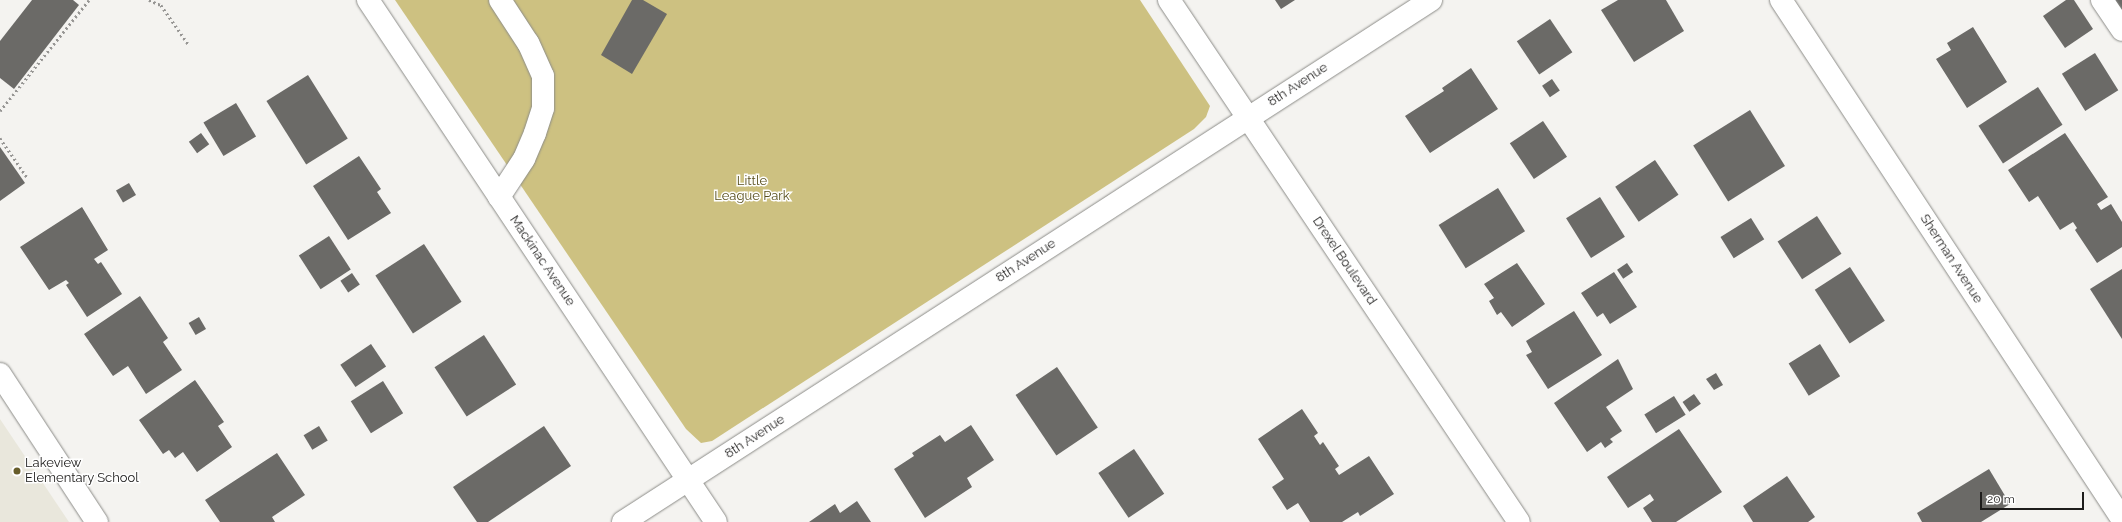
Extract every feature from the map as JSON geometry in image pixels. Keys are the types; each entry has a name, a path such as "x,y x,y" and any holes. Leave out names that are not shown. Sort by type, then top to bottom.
{"street":[{"name":"Mackinac Avenue","path":"368,0 716,522"},
{"path":"499,197 524,159 535,133 543,108 543,76 528,43 500,0"},
{"name":"Drexel Boulevard","path":"1169,0 1519,522"},
{"name":"8th Avenue","path":"623,522 1430,0"},
{"name":"Sherman Avenue","path":"1781,0 2122,519"},
{"path":"2102,0 2122,30"},
{"path":"0,374 97,522"}],"path":[{"path":"0,111 89,0"},
{"path":"149,0 160,5 189,45"},
{"path":"0,138 27,177"}],"shaded area":[{"name":"Lakeview Elementary School","path":"0,419 69,522 0,522"}],"green space":[{"name":"Little League Park","path":"395,0 1140,0 1210,106 1206,117 1194,129 712,441 701,443 686,429"}],"building":[{"path":"32,0 73,0 79,5 14,89 0,78 0,41"},
{"path":"632,0 643,0 667,14 632,74 601,55"},
{"path":"1275,0 1295,0 1281,9"},
{"path":"1618,0 1666,0 1684,31 1634,62 1601,10"},
{"path":"2066,0 2074,0 2093,29 2065,48 2043,16"},
{"path":"2111,0 2122,0 2122,18"},
{"path":"1550,19 1572,52 1539,75 1517,41"},
{"path":"1973,27 2007,82 1967,108 1936,59 1951,50 1947,43"},
{"path":"2095,53 2118,90 2085,111 2062,74"},
{"path":"1471,68 1498,109 1430,153 1405,116 1444,91 1442,88"},
{"path":"308,75 348,139 306,165 266,101"},
{"path":"1552,79 1560,91 1550,97 1542,86"},
{"path":"2038,87 2063,125 2003,163 1978,126"},
{"path":"236,103 256,136 224,156 203,123"},
{"path":"1750,110 1785,166 1728,201 1693,146"},
{"path":"1543,121 1567,157 1534,179 1510,143"},
{"path":"201,133 209,144 197,153 189,142"},
{"path":"2065,133 2108,197 2097,204 2101,210 2111,204 2122,222 2122,247 2097,263 2075,230 2077,228 2073,222 2060,230 2038,196 2029,202 2008,170"},
{"path":"0,147 25,183 0,201"},
{"path":"359,156 381,189 377,192 391,213 348,240 313,186"},
{"path":"1655,160 1678,195 1639,222 1615,187"},
{"path":"129,183 136,195 123,203 116,190"},
{"path":"1498,188 1525,231 1466,268 1439,225"},
{"path":"1600,197 1625,237 1591,258 1566,218"},
{"path":"82,207 108,250 94,259 98,264 101,262 122,294 87,317 66,285 69,283 66,280 49,290 20,247"},
{"path":"1817,216 1842,254 1802,279 1778,242"},
{"path":"1751,218 1764,239 1734,258 1720,237"},
{"path":"329,236 351,270 321,289 299,256"},
{"path":"424,244 462,302 413,333 375,276"},
{"path":"1517,263 1545,304 1512,327 1501,312 1497,315 1489,301 1494,298 1484,284"},
{"path":"1627,263 1633,272 1623,279 1617,270"},
{"path":"1850,267 1885,321 1850,344 1815,290"},
{"path":"2122,269 2122,339 2090,289"},
{"path":"1614,272 1637,307 1610,324 1603,313 1597,317 1581,293"},
{"path":"352,273 360,285 348,292 340,281"},
{"path":"140,296 168,338 163,342 182,370 146,394 128,366 113,376 84,334"},
{"path":"1574,311 1602,355 1548,389 1526,355 1532,352 1526,341"},
{"path":"199,317 206,329 196,335 189,323"},
{"path":"484,335 516,384 467,417 435,367"},
{"path":"371,344 386,366 355,387 340,365"},
{"path":"1820,344 1840,376 1809,396 1789,364"},
{"path":"1618,359 1633,389 1606,407 1622,431 1610,439 1613,442 1605,448 1601,442 1587,452 1554,403"},
{"path":"1057,367 1098,428 1056,455 1016,395"},
{"path":"1716,373 1723,385 1714,390 1706,379"},
{"path":"195,380 224,422 218,426 232,447 197,472 183,452 175,458 169,450 163,454 139,420"},
{"path":"383,381 403,413 371,433 351,401"},
{"path":"1694,394 1701,404 1689,412 1683,402"},
{"path":"1674,396 1686,415 1656,433 1644,415"},
{"path":"1302,409 1318,433 1314,436 1320,445 1323,442 1339,466 1335,469 1339,475 1369,456 1394,494 1360,516 1358,512 1342,522 1310,522 1298,503 1287,510 1272,487 1284,479 1258,439"},
{"path":"971,425 994,460 967,478 972,487 925,518 894,469 914,456 912,453 940,435 945,442"},
{"path":"319,426 328,441 312,450 304,435"},
{"path":"544,426 571,466 488,522 477,522 453,487"},
{"path":"1679,429 1722,492 1676,522 1652,522 1643,508 1654,500 1650,494 1628,508 1607,477"},
{"path":"1134,449 1164,494 1129,518 1098,473"},
{"path":"277,453 305,495 272,517 275,522 220,522 205,500"},
{"path":"1989,469 2010,504 1981,522 1922,522 1917,513"},
{"path":"1787,476 1815,517 1808,522 1753,522 1743,506"},
{"path":"857,501 871,522 809,522 835,504 840,513"}],"place":[{"name":"Lakeview Elementary School","path":"17,471"}]}
